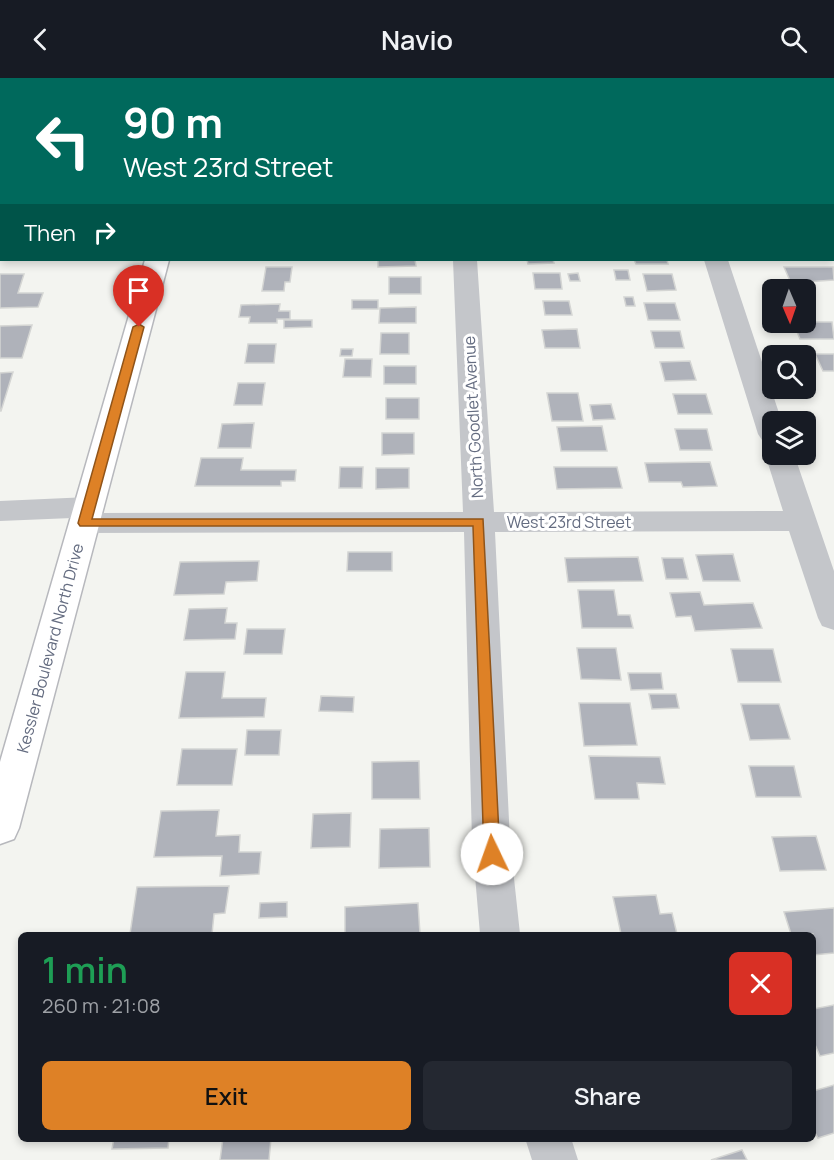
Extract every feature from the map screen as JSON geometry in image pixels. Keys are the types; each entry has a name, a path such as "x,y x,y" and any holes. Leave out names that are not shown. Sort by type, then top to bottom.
{"main road":[{"name":"Kessler Boulevard North Drive","path":"0,828 157,261"}],"street":[{"name":"North Goodlet Avenue","path":"465,261 479,522 492,859 500,932"},
{"path":"716,261 765,411"},
{"path":"783,465 834,618"},
{"name":"West 23rd Street","path":"0,511 87,515 479,522 801,521"},
{"path":"549,1142 555,1160"}],"building":[{"path":"378,261 415,261 416,266 378,267"},
{"path":"527,261 553,261 554,263 528,264"},
{"path":"634,261 667,261 668,264 636,264"},
{"path":"266,267 292,267 290,282 285,282 284,291 262,291"},
{"path":"784,267 833,267 834,280 789,279"},
{"path":"614,270 628,270 630,280 616,280"},
{"path":"533,273 560,273 562,289 535,289"},
{"path":"578,273 580,281 570,281 568,274"},
{"path":"0,274 24,274 18,293 43,293 38,307 0,308"},
{"path":"643,274 672,274 676,290 647,291"},
{"path":"389,277 421,277 421,294 389,294"},
{"path":"624,297 633,297 635,306 626,306"},
{"path":"352,300 378,300 378,309 352,309"},
{"path":"543,301 569,301 572,315 545,315"},
{"path":"644,303 675,303 680,320 648,320"},
{"path":"280,304 279,311 290,311 290,319 277,319 277,323 249,323 250,317 239,317 241,305"},
{"path":"416,307 416,323 379,323 380,308"},
{"path":"284,320 312,320 312,327 284,328"},
{"path":"816,322 832,322 834,339 800,339 798,333 816,333"},
{"path":"32,325 22,358 0,358 0,326"},
{"path":"577,329 580,348 545,348 542,330"},
{"path":"651,331 680,331 684,348 655,348"},
{"path":"381,333 409,333 409,354 380,354"},
{"path":"248,344 276,344 274,363 245,363"},
{"path":"341,349 353,349 352,356 340,356"},
{"path":"816,354 834,354 834,371 823,371"},
{"path":"345,359 372,359 371,377 343,377"},
{"path":"690,361 696,380 665,381 660,362"},
{"path":"384,366 416,366 416,384 384,384"},
{"path":"13,372 1,411 0,411 0,373"},
{"path":"238,383 265,383 262,405 234,405"},
{"path":"547,393 578,393 583,421 552,421"},
{"path":"673,394 706,394 712,414 678,414"},
{"path":"386,398 419,398 419,419 386,419"},
{"path":"611,404 615,419 593,420 590,405"},
{"path":"254,423 251,448 218,448 222,424"},
{"path":"602,426 607,451 561,451 557,427"},
{"path":"675,429 707,429 712,450 680,450"},
{"path":"382,433 414,433 414,454 382,455"},
{"path":"201,458 243,458 241,470 296,470 295,481 281,481 281,486 195,486"},
{"path":"710,462 717,486 683,487 681,482 649,482 645,463"},
{"path":"340,467 363,467 362,488 339,488"},
{"path":"554,467 617,467 622,488 557,489"},
{"path":"376,468 409,468 409,488 376,489"},
{"path":"348,552 392,552 392,571 347,571"},
{"path":"733,554 740,581 703,581 696,555"},
{"path":"638,557 643,581 568,582 565,558"},
{"path":"662,558 683,558 688,579 666,579"},
{"path":"259,561 257,581 226,582 224,594 174,595 180,562"},
{"path":"578,590 614,590 618,615 630,615 633,628 582,628"},
{"path":"700,592 704,605 753,603 762,628 695,631 691,616 676,617 670,593"},
{"path":"227,608 225,623 237,623 235,639 184,640 189,609"},
{"path":"247,629 285,629 282,654 244,654"},
{"path":"577,648 616,648 621,680 581,679"},
{"path":"731,649 773,649 781,682 738,682"},
{"path":"186,672 225,672 222,698 266,698 264,717 179,718"},
{"path":"628,673 661,673 663,689 631,690"},
{"path":"649,694 676,694 679,708 652,709"},
{"path":"321,696 354,697 353,712 319,711"},
{"path":"579,703 630,703 637,745 584,746"},
{"path":"741,704 779,704 790,739 750,740"},
{"path":"247,730 281,730 279,755 245,755"},
{"path":"182,749 237,749 232,785 177,785"},
{"path":"589,756 660,757 665,784 637,783 639,799 595,799"},
{"path":"419,761 420,799 372,799 372,762"},
{"path":"749,766 794,766 801,797 756,797"},
{"path":"219,810 216,836 240,835 239,852 261,852 259,874 220,876 222,856 154,857 161,811"},
{"path":"351,813 350,847 311,848 313,814"},
{"path":"429,828 430,867 379,868 380,829"},
{"path":"816,836 826,870 780,871 772,837"},
{"path":"229,886 225,913 214,914 212,932 130,932 137,887"},
{"path":"656,895 660,914 672,913 677,932 621,932 613,897"},
{"path":"287,902 287,917 259,918 260,903"},
{"path":"418,903 420,932 345,932 345,907"},
{"path":"834,908 834,953 816,955 816,932 790,932 784,912"},
{"path":"834,1005 834,1053 820,1056 816,1047 816,1008"},
{"path":"834,1085 834,1133 818,1138 816,1134 816,1090"},
{"path":"113,1142 169,1142 168,1148 112,1149"},
{"path":"222,1142 271,1142 269,1160 220,1160"},
{"path":"742,1150 747,1160 711,1160"}],"route":[{"path":"139,327 84,523 479,522 492,854"}]}
